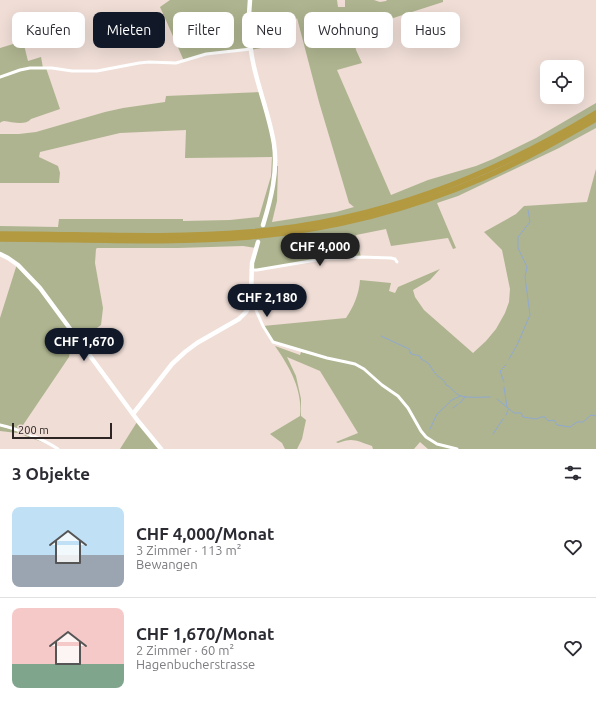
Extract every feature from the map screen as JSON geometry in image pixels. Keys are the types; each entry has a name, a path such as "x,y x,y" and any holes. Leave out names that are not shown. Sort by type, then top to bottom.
{"highway":[{"path":"0,234 133,236 204,235 294,227 330,220 401,202 430,193 463,180 526,152 596,113"},
{"path":"0,239 140,241 204,240 275,234 329,226 366,218 400,208 467,184 532,154 596,119"}],"street":[{"path":"250,0 249,27 251,49 254,67 270,127 275,157 274,183 263,225"},
{"path":"0,77 30,68 97,71 149,62 176,63 206,54 251,49"},
{"path":"133,414 176,360 197,343 239,319 246,312 250,304 251,270 258,242"},
{"path":"0,254 18,264 40,288 133,414 161,449"},
{"path":"251,270 322,259 392,258 397,262"},
{"path":"250,304 255,308 263,326 273,342 327,358 355,364 364,369 382,385 398,396 408,408 426,437 437,444 457,449"},
{"path":"0,425 17,430 58,449"}],"green space":[{"path":"170,0 337,0 338,7 345,7 345,0 374,0 380,2 387,0 443,0 443,2 412,12 401,12 401,16 393,18 393,12 304,12 304,45 297,18 296,19 296,12 242,12 242,48 260,48 215,53 184,61 178,48 234,48 234,12 173,12 173,36 165,18 165,12 162,12 160,7"},
{"path":"12,44 12,48 25,48 28,61 41,57 43,68 46,68 60,109 25,122 18,123 4,121 0,123 0,48"},
{"path":"305,48 356,48 362,63 337,70 391,195 428,180 476,166 493,159 536,138 596,103 596,128 559,148 458,196 437,203 456,248 453,249 448,238 391,246 386,229 356,235 361,257 322,259 251,270 256,248 243,246 97,248 95,263 103,308 101,325 87,335 76,338 71,344 69,357 19,431 0,425 0,318 17,264 0,254 0,226 58,227 59,219 183,219 183,221 230,220 259,217 271,176 272,157 185,158 186,130 120,133 40,152 39,157 58,166 60,173 59,183 0,183 0,134 36,132 105,112 165,102 166,96 261,92 270,127 275,166 278,166 277,201 272,222 336,212 354,207 349,203"},
{"path":"596,169 596,449 428,449 420,442 414,449 373,449 372,446 355,440 348,440 338,443 336,442 358,433 320,371 287,357 296,376 301,399 301,416 306,420 302,439 297,449 285,449 282,443 270,434 300,416 299,397 294,379 275,346 300,355 301,352 313,355 273,342 263,326 346,318 356,300 360,280 391,283 389,291 395,293 398,287 440,269 430,280 413,290 415,297 424,310 473,353 496,329 509,302 510,289 502,250 484,232 516,214 524,206 587,202"},
{"path":"137,422 158,448 158,449 120,449"},
{"path":"0,426 17,431 45,443 17,433 0,431"}],"waterway":[{"path":"509,359 530,315 525,277 527,267 518,248 518,237 530,222 528,210"},
{"path":"381,336 409,349 411,354 420,356 421,359 429,364 436,375 459,395 467,397 490,397"},
{"path":"504,382 500,371 506,365"},
{"path":"504,387 507,407"},
{"path":"450,401 460,396"},
{"path":"460,403 465,397"},
{"path":"497,399 514,413 521,413 523,417 536,419 545,417 548,421 554,420 557,425 570,427 577,422 583,422 591,415 596,416"},
{"path":"430,429 437,414 450,402"},
{"path":"453,408 458,404"},
{"path":"506,415 508,410"},
{"path":"493,434 503,419"}]}
